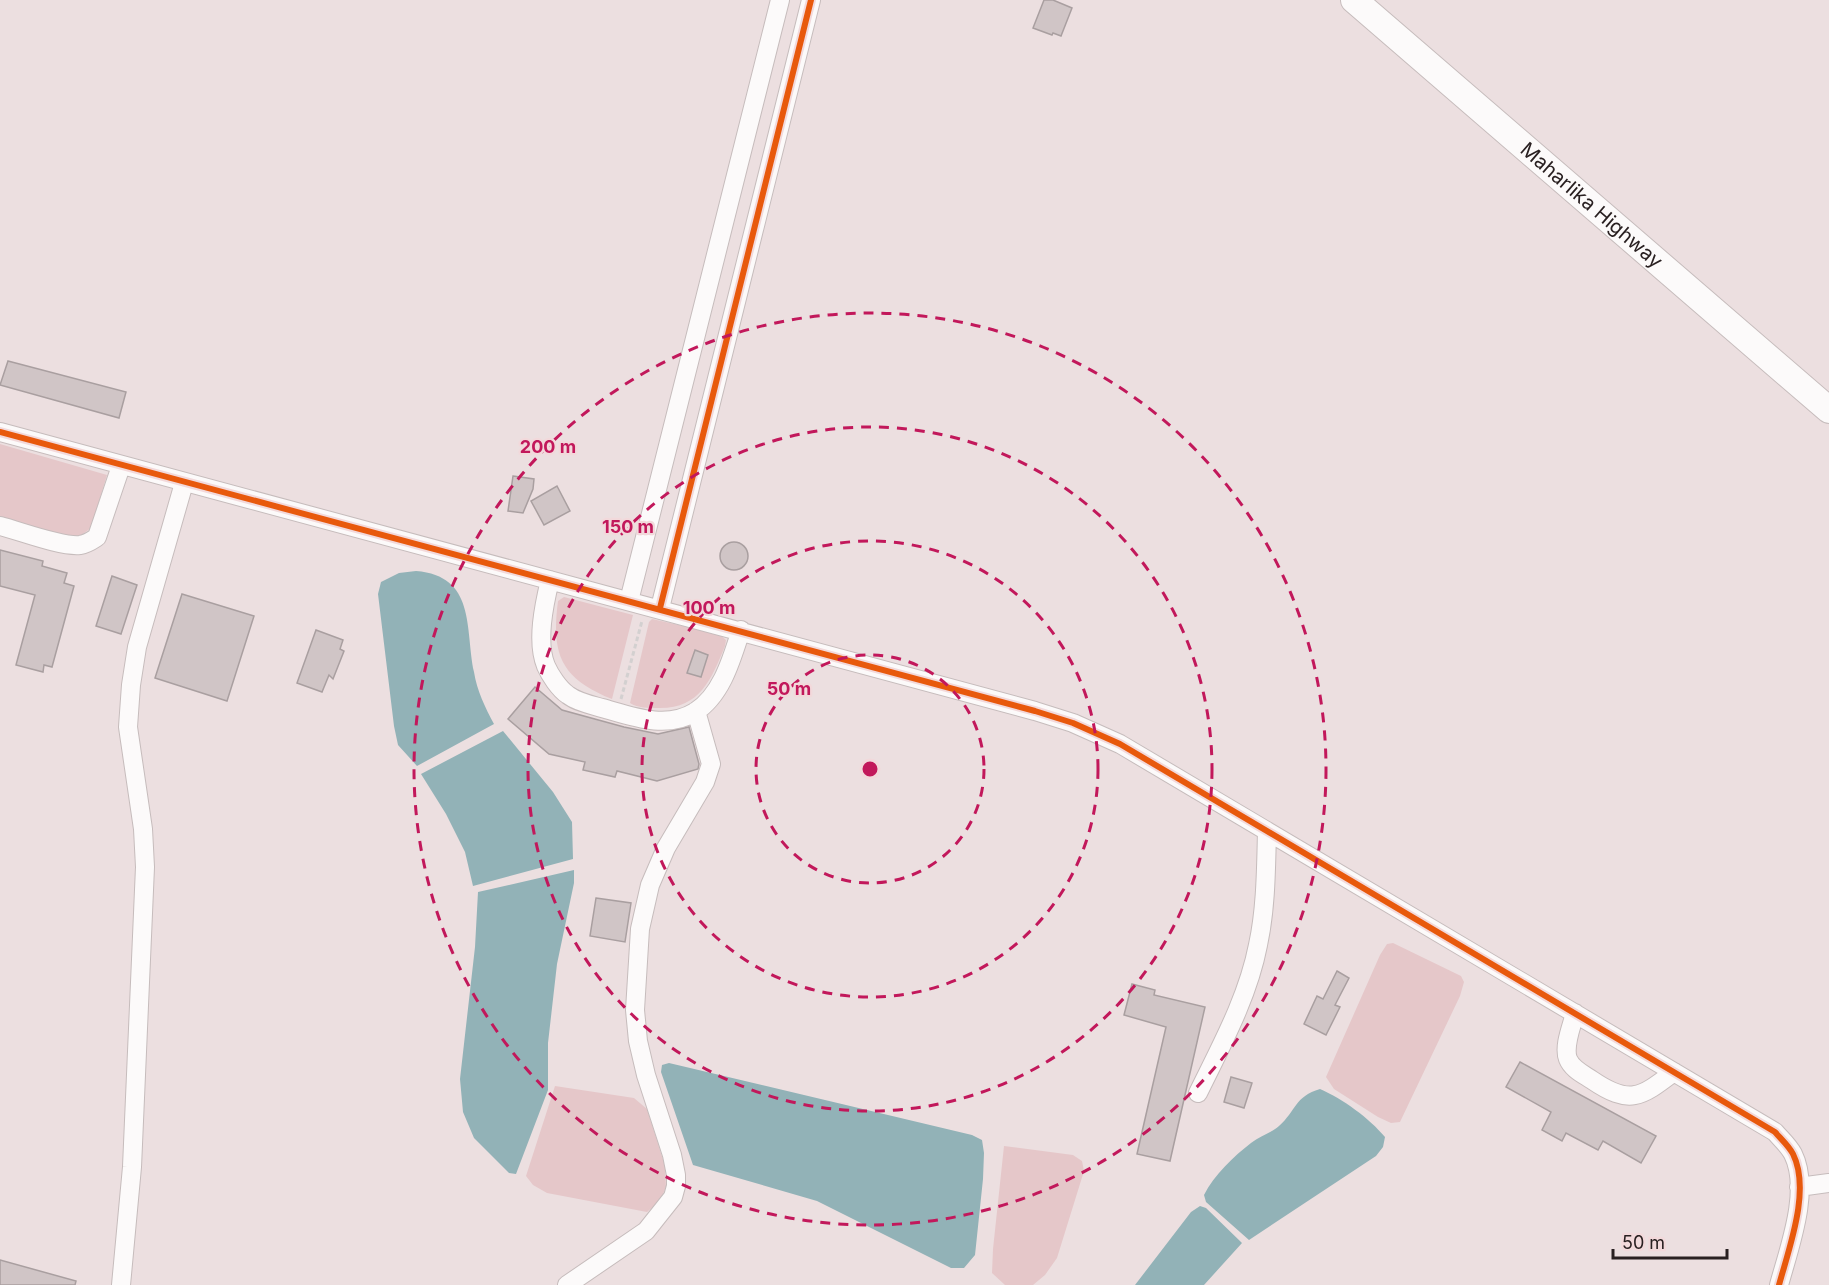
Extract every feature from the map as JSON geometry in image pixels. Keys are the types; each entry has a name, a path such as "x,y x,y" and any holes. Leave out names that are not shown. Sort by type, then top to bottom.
{"highway":[{"name":"Maharlika Highway","path":"1354,0 1829,410"}],"street":[{"path":"645,604 780,0"},
{"path":"645,604 812,0"},
{"path":"0,432 1024,707 1073,723 1120,744 1775,1132 1792,1153 1799,1187 1796,1219 1779,1285"},
{"path":"0,526 67,544 89,543 97,537 121,466"},
{"path":"121,1285 132,1167 146,867 143,829 128,727 131,685 137,647 184,483"},
{"path":"550,580 542,628 545,666 568,695 587,704 641,720 668,721 696,711 709,700 731,661 741,630"},
{"path":"567,1285 646,1232 673,1197 676,1186 672,1155 646,1075 638,1041 635,1010 639,929 650,885 666,848 705,782 711,764 696,711"},
{"path":"1198,1093 1236,1014 1258,947 1266,885 1267,831"},
{"path":"1575,1013 1568,1057 1574,1068 1610,1092 1624,1096 1637,1096 1648,1092 1674,1072"},
{"path":"1799,1187 1829,1183"}],"path":[{"path":"617,712 645,604"}],"shaded area":[{"path":"0,444 107,475 91,528 80,536 69,538 0,519"},
{"path":"564,597 633,615 612,699 581,682 563,662 556,636 556,620 558,601"},
{"path":"652,619 719,634 726,640 709,681 694,698 684,704 654,708 640,707 630,703 649,622"},
{"path":"1393,943 1461,976 1464,982 1460,996 1400,1122 1391,1123 1334,1089 1326,1077 1380,955 1387,944"},
{"path":"555,1086 634,1098 647,1109 665,1166 666,1187 660,1201 647,1212 547,1193 533,1185 526,1176"},
{"path":"1004,1146 1073,1155 1082,1161 1084,1171 1057,1258 1045,1275 1033,1285 1005,1285 992,1273"}],"water":[{"path":"416,571 435,575 449,583 458,594 468,622 477,686 494,724 417,766 398,745 378,594 381,582 399,573"},
{"path":"503,731 553,792 572,822 573,859 473,886 465,852 446,814 421,774"},
{"path":"574,870 574,883 557,964 548,1043 548,1090 516,1174 509,1173 474,1138 463,1112 460,1079 475,947 478,892"},
{"path":"669,1063 972,1135 982,1140 983,1179 975,1255 964,1268 951,1268 817,1201 693,1165 661,1072 662,1065"},
{"path":"1320,1089 1346,1104 1371,1123 1385,1137 1383,1147 1376,1156 1249,1240 1206,1202 1204,1195 1219,1173 1238,1154 1279,1126 1305,1096"},
{"path":"1200,1206 1206,1208 1242,1243 1204,1285 1135,1285 1191,1212"}],"building":[{"path":"1044,0 1053,0 1072,8 1061,36 1033,28"},
{"path":"8,361 126,392 119,418 0,385"},
{"path":"513,476 534,479 533,489 523,513 508,511"},
{"path":"557,486 570,511 544,525 531,501"},
{"path":"734,542 744,546 748,556 744,566 734,570 724,566 720,556 724,546"},
{"path":"0,550 43,561 42,566 67,573 64,583 74,586 52,667 44,665 43,672 16,665 35,595 0,586"},
{"path":"112,576 137,585 121,634 96,626"},
{"path":"182,594 254,616 227,701 155,678"},
{"path":"316,630 343,640 340,649 344,651 333,679 329,675 322,692 297,683"},
{"path":"695,650 708,655 701,677 687,673"},
{"path":"535,687 562,710 624,727 658,734 689,727 699,764 698,769 657,781 617,771 615,777 583,770 585,762 549,754 508,719"},
{"path":"596,898 631,903 625,942 590,936"},
{"path":"1337,971 1349,978 1335,1005 1340,1007 1326,1035 1304,1024 1317,996 1323,999"},
{"path":"1132,984 1155,990 1154,995 1205,1007 1170,1161 1137,1154 1166,1027 1124,1015"},
{"path":"1520,1062 1656,1136 1641,1163 1603,1141 1598,1150 1566,1133 1562,1141 1542,1130 1551,1112 1506,1087"},
{"path":"1231,1077 1252,1083 1244,1108 1224,1102"},
{"path":"0,1260 76,1281 75,1285 0,1285"}],"cycle path":[{"path":"660,608 811,0"},
{"path":"0,432 1035,711 1073,723 1120,744 1775,1132 1793,1154 1800,1184 1793,1237 1779,1285"}]}
